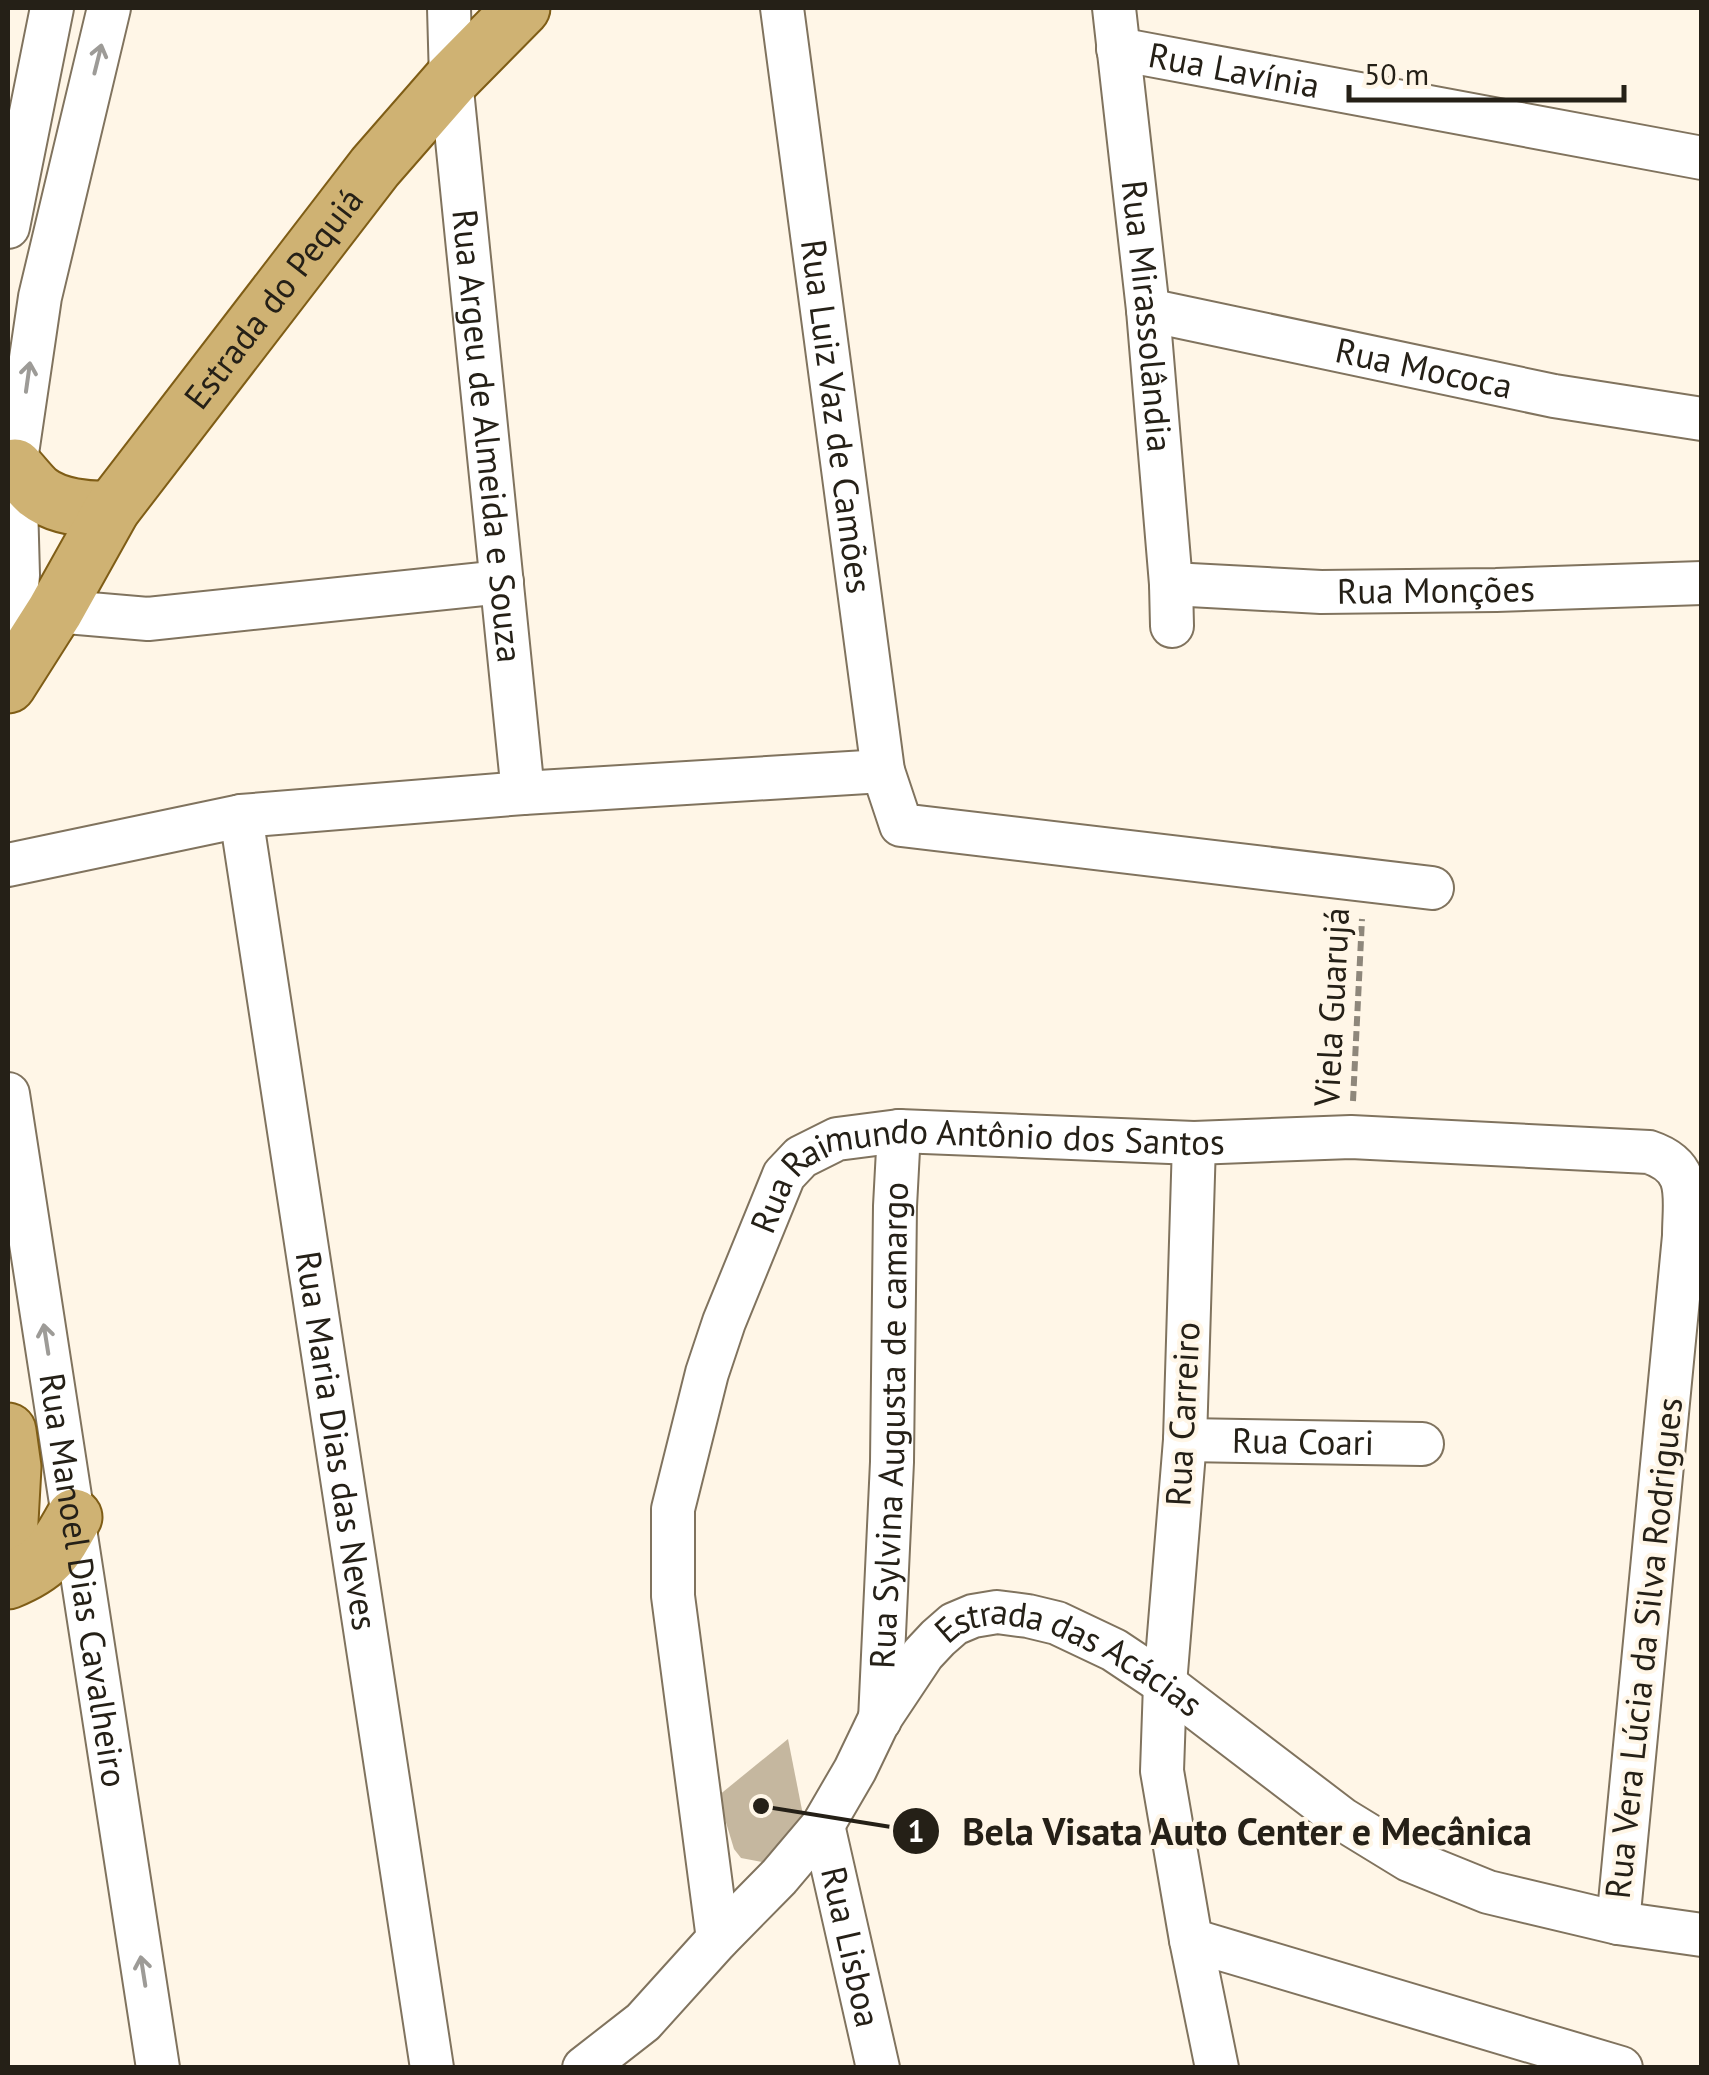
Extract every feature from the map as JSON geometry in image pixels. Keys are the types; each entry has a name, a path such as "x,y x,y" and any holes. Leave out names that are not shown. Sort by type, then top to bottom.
{"main road":[{"name":"Estrada do Pequiá","path":"8,684 26,606 112,509 375,167 451,80 522,8"},
{"path":"15,467 50,499 96,510 112,509"},
{"path":"8,1430 13,1467 8,1558"},
{"path":"8,1581 48,1559 74,1516"}],"street":[{"path":"8,227 52,8"},
{"path":"109,8 40,296 15,467 18,574 26,606 148,619 502,582"},
{"name":"Rua Argeu de Almeida e Souza","path":"449,8 451,80 523,792"},
{"name":"Rua Luiz Vaz de Camões","path":"782,8 883,771 902,825 1364,880"},
{"name":"Rua Lavínia","path":"1116,28 1702,158"},
{"name":"Rua Mirassolândia","path":"1116,28 1148,310 1171,605"},
{"path":"32,108 82,121"},
{"name":"Rua Mococa","path":"1148,310 1554,396 1702,419"},
{"name":"Rua Monções","path":"1171,605 1321,592 1702,583"},
{"path":"8,865 242,816 523,792 883,771"},
{"name":"Rua Maria Dias das Neves","path":"242,816 432,2068"},
{"path":"1364,880 1432,888"},
{"name":"Rua Manoel Dias Cavalheiro","path":"8,1094 158,2068"},
{"name":"Rua Raimundo Antônio dos Santos","path":"718,1939 673,1596 673,1510 707,1373 724,1322 784,1174 802,1157 838,1139 899,1131 1194,1143 1351,1137 1672,1154"},
{"name":"Rua Sylvina Augusta de camargo","path":"880,1720 892,1462 899,1131"},
{"name":"Rua Carreiro","path":"1194,1143 1185,1440 1164,1684 1162,1771 1217,2068"},
{"name":"Rua Vera Lúcia da Silva Rodrigues","path":"1618,1923 1684,1236 1684,1180 1672,1154"},
{"name":"Rua Coari","path":"1185,1440 1422,1444"},
{"name":"Estrada das Acácias","path":"584,2068 644,2022 823,1825 880,1720 923,1654 954,1624 998,1612 1057,1623 1114,1650 1342,1819 1409,1860 1488,1892 1618,1923 1702,1934"},
{"name":"Rua Lisboa","path":"823,1825 878,2068"},
{"path":"1191,1940 1621,2068"}],"path":[{"name":"Viela Guarujá","path":"1351,1137 1364,880"}],"building":[{"path":"788,1739 803,1815 762,1862 741,1858 734,1849 718,1796"}],"place":[{"name":"Bela Visata Auto Center e Mecânica","path":"761,1806"}]}
